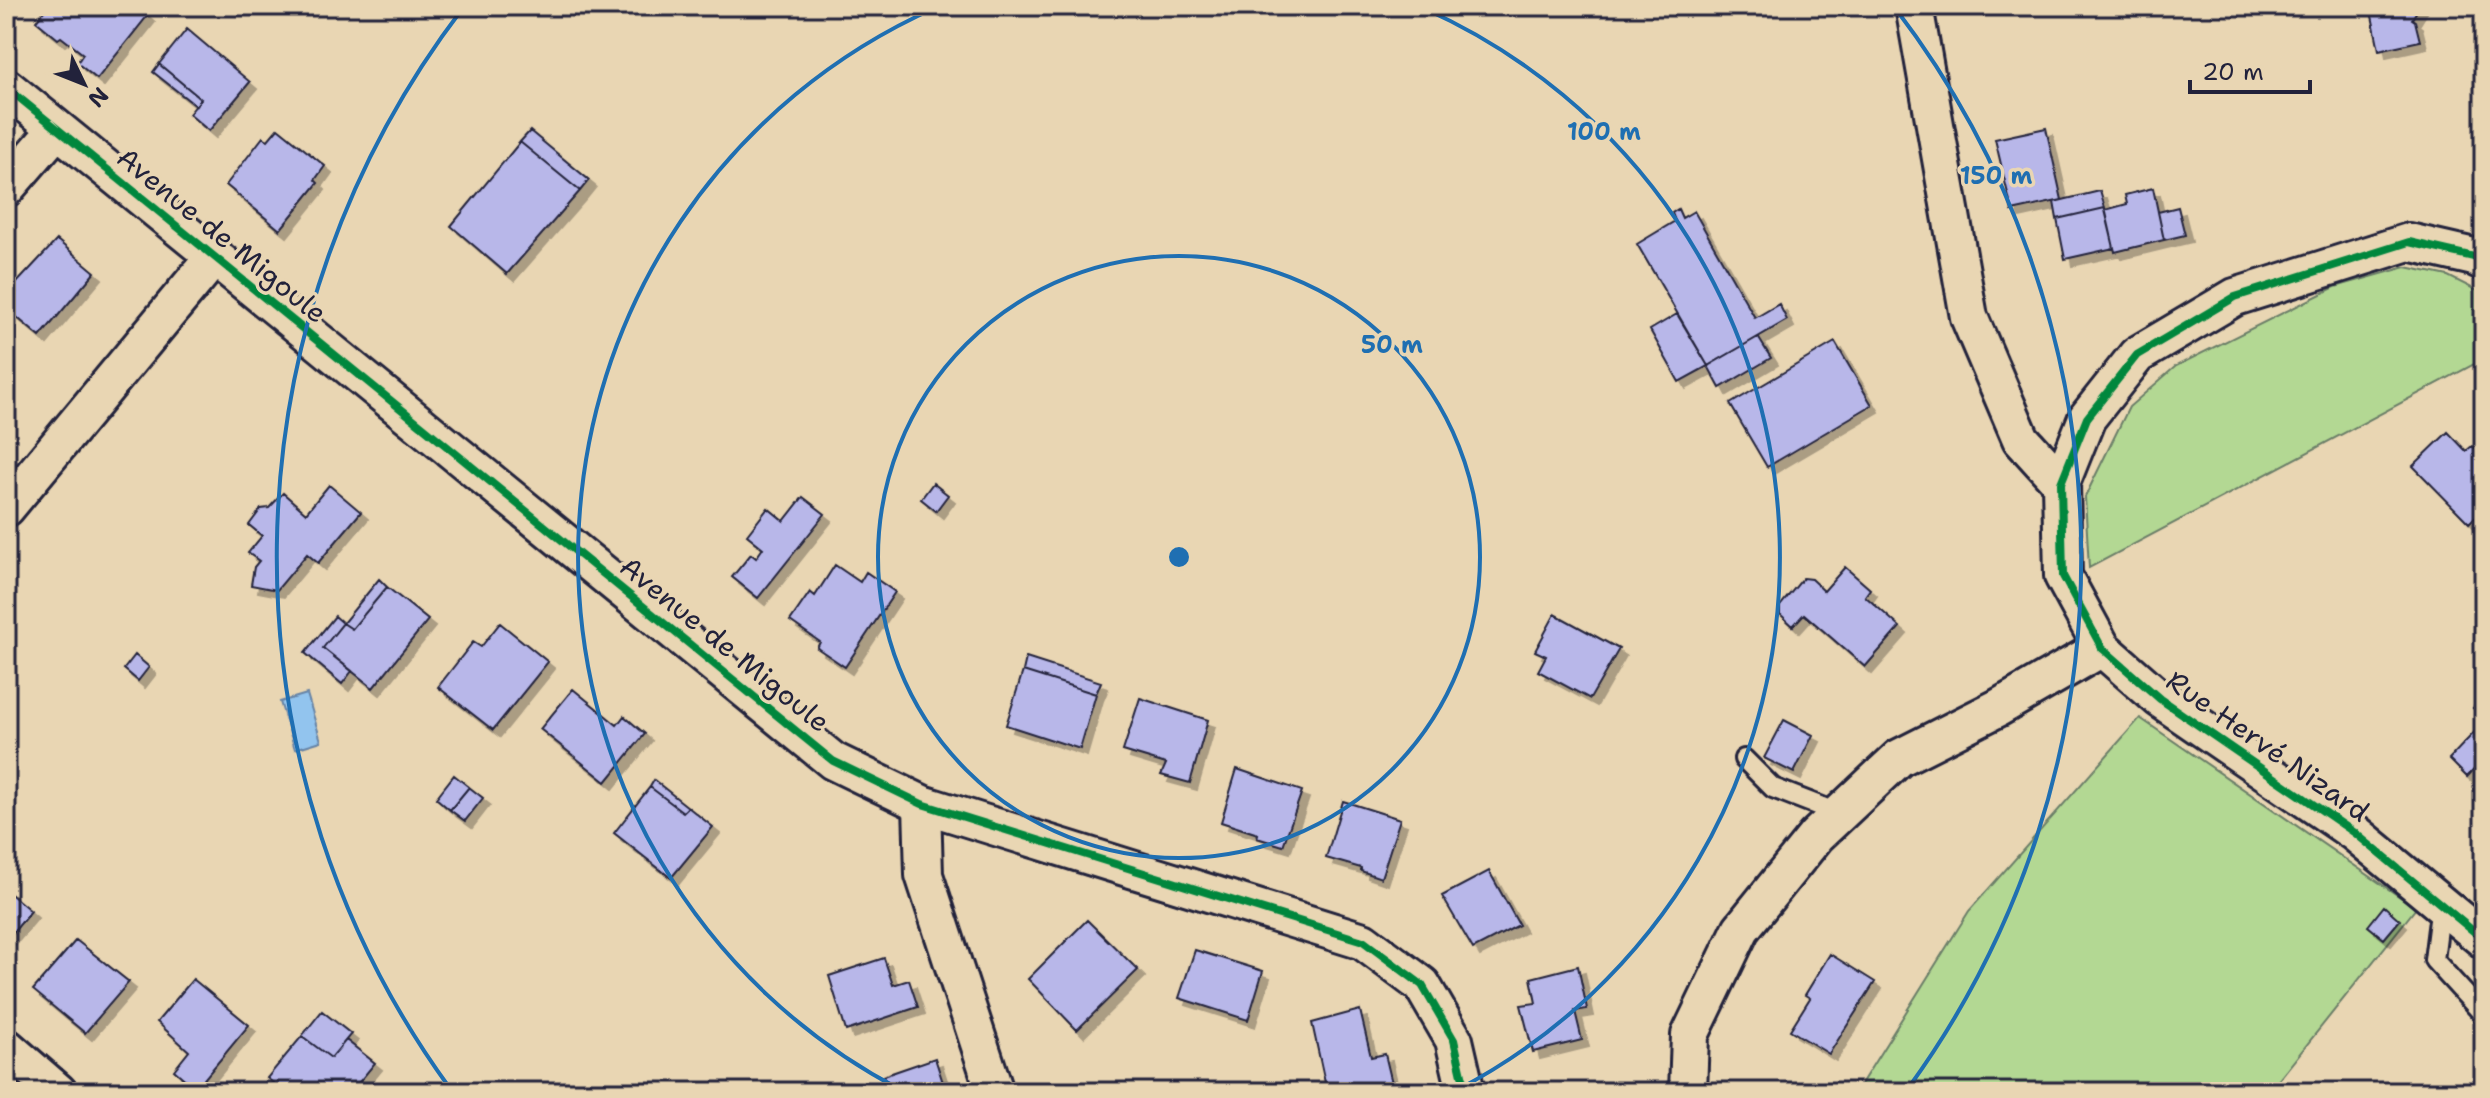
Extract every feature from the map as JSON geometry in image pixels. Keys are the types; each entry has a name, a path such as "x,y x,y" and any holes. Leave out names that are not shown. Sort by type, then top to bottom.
{"street":[{"path":"1914,6 1969,317 2021,439 2061,483"},
{"name":"Avenue de Migoule","path":"6,87 833,761 922,804 1363,941 1422,985 1454,1040 1466,1092"},
{"path":"6,188 57,129"},
{"path":"1688,1092 1690,1035 1741,929 1816,836 1899,758 1998,708 2102,648 2063,576 2061,483 2087,418 2137,355 2235,297 2409,242 2484,262"},
{"path":"6,508 215,256"},
{"name":"Rue Hervé Nizard","path":"2102,648 2160,699 2355,833 2484,940"},
{"path":"922,804 924,875 995,1092"},
{"path":"6,1047 58,1092"}],"lane":[{"path":"1744,759 1773,788 1840,814"},
{"path":"2441,904 2434,960 2484,1015"}],"green space":[{"path":"2406,267 2448,276 2484,294 2484,359 2089,568 2085,497 2129,407 2176,366 2335,287"},
{"path":"2140,718 2416,908 2269,1092 1856,1092 1969,911"}],"water":[{"path":"307,694 321,741 295,749 280,702"}],"building":[{"path":"48,6 117,6 120,9 122,6 138,6 148,15 97,79 77,63 83,54 36,21"},
{"path":"2370,6 2420,6 2412,19 2420,41 2379,50"},
{"path":"187,29 250,82 209,131 189,114 201,99 159,64"},
{"path":"159,64 201,99 196,106 153,72"},
{"path":"278,128 325,166 315,180 318,183 280,230 226,185 263,137 268,140"},
{"path":"2046,128 2062,200 2012,211 1995,139"},
{"path":"530,131 589,180 580,191 520,142"},
{"path":"520,142 580,191 507,274 451,226"},
{"path":"2153,188 2164,240 2115,252 2105,210 2127,204 2125,195"},
{"path":"2100,191 2105,208 2057,219 2054,202"},
{"path":"2178,207 2185,235 2164,240 2158,212"},
{"path":"2105,208 2114,248 2065,259 2057,219"},
{"path":"1678,209 1682,218 1694,211 1755,318 1779,304 1787,320 1708,366 1637,244 1675,221 1672,213"},
{"path":"57,240 95,272 40,337 6,308 6,304 16,292 12,288"},
{"path":"1677,314 1708,366 1679,382 1650,330"},
{"path":"1758,337 1771,358 1720,388 1708,366"},
{"path":"1835,342 1872,405 1767,467 1730,404"},
{"path":"2448,432 2466,451 2472,446 2484,458 2484,508 2469,523 2413,466"},
{"path":"933,483 948,495 936,511 921,499"},
{"path":"329,485 361,512 318,563 307,554 277,590 251,585 254,567 259,561 248,553 262,536 249,525 261,509 269,508 283,493 306,513"},
{"path":"803,497 825,514 758,598 732,577 751,554 756,558 763,548 747,535 768,508 784,521"},
{"path":"835,565 860,582 866,572 895,592 845,667 817,648 820,642 790,621 810,592 815,596"},
{"path":"1845,567 1870,589 1865,596 1900,627 1865,667 1804,614 1793,626 1780,614 1780,606 1803,578 1811,579 1824,591"},
{"path":"379,579 387,587 352,629 343,623"},
{"path":"387,587 428,620 373,688 323,648 343,623 352,629"},
{"path":"1555,614 1619,649 1590,699 1538,671 1546,656 1535,651"},
{"path":"335,616 343,623 323,648 352,671 342,684 305,653"},
{"path":"500,623 548,662 493,730 438,687 473,642 481,647"},
{"path":"135,655 149,667 138,681 124,669"},
{"path":"1026,658 1101,682 1096,694 1023,671"},
{"path":"1023,671 1096,694 1080,749 1006,725"},
{"path":"573,689 617,725 624,716 645,734 606,782 540,729"},
{"path":"2484,697 2484,719 2473,708"},
{"path":"1140,698 1208,720 1190,783 1161,775 1166,764 1123,751"},
{"path":"1784,720 1813,735 1794,773 1764,758"},
{"path":"2484,722 2484,759 2467,777 2449,759"},
{"path":"1237,769 1302,791 1283,846 1221,822"},
{"path":"454,775 469,787 450,810 436,798"},
{"path":"654,780 688,807 683,812 650,787"},
{"path":"469,787 483,798 465,821 450,810"},
{"path":"650,787 683,812 688,807 713,827 671,878 614,833"},
{"path":"1343,801 1400,819 1381,878 1361,871 1361,868 1326,858"},
{"path":"1489,871 1519,925 1473,949 1442,896"},
{"path":"6,890 31,911 6,941"},
{"path":"2384,906 2400,920 2384,939 2368,926"},
{"path":"1087,920 1138,970 1077,1030 1028,979"},
{"path":"76,940 129,982 85,1033 33,990"},
{"path":"1195,950 1263,971 1248,1020 1179,998"},
{"path":"1830,954 1875,982 1829,1054 1790,1030 1810,998 1805,995"},
{"path":"884,958 893,985 909,980 918,1007 846,1031 829,976"},
{"path":"1578,966 1587,1009 1575,1011 1582,1040 1533,1052 1521,1005 1536,1003 1531,978"},
{"path":"193,979 249,1025 196,1089 174,1070 189,1051 157,1022"},
{"path":"1360,1010 1371,1057 1385,1054 1392,1083 1355,1092 1327,1092 1312,1023"},
{"path":"322,1011 351,1034 331,1058 302,1036"},
{"path":"302,1036 331,1058 346,1040 375,1063 351,1092 284,1092 267,1078"},
{"path":"935,1058 946,1092 888,1092 883,1076"},
{"path":"1607,1083 1609,1092 1568,1092"}],"cycle path":[{"path":"6,87 833,761 922,804 1363,941 1422,985 1454,1040 1466,1092"},
{"path":"2484,262 2409,242 2235,297 2137,355 2087,418 2061,483 2063,576 2102,648 2160,699 2355,833 2484,940"}]}
